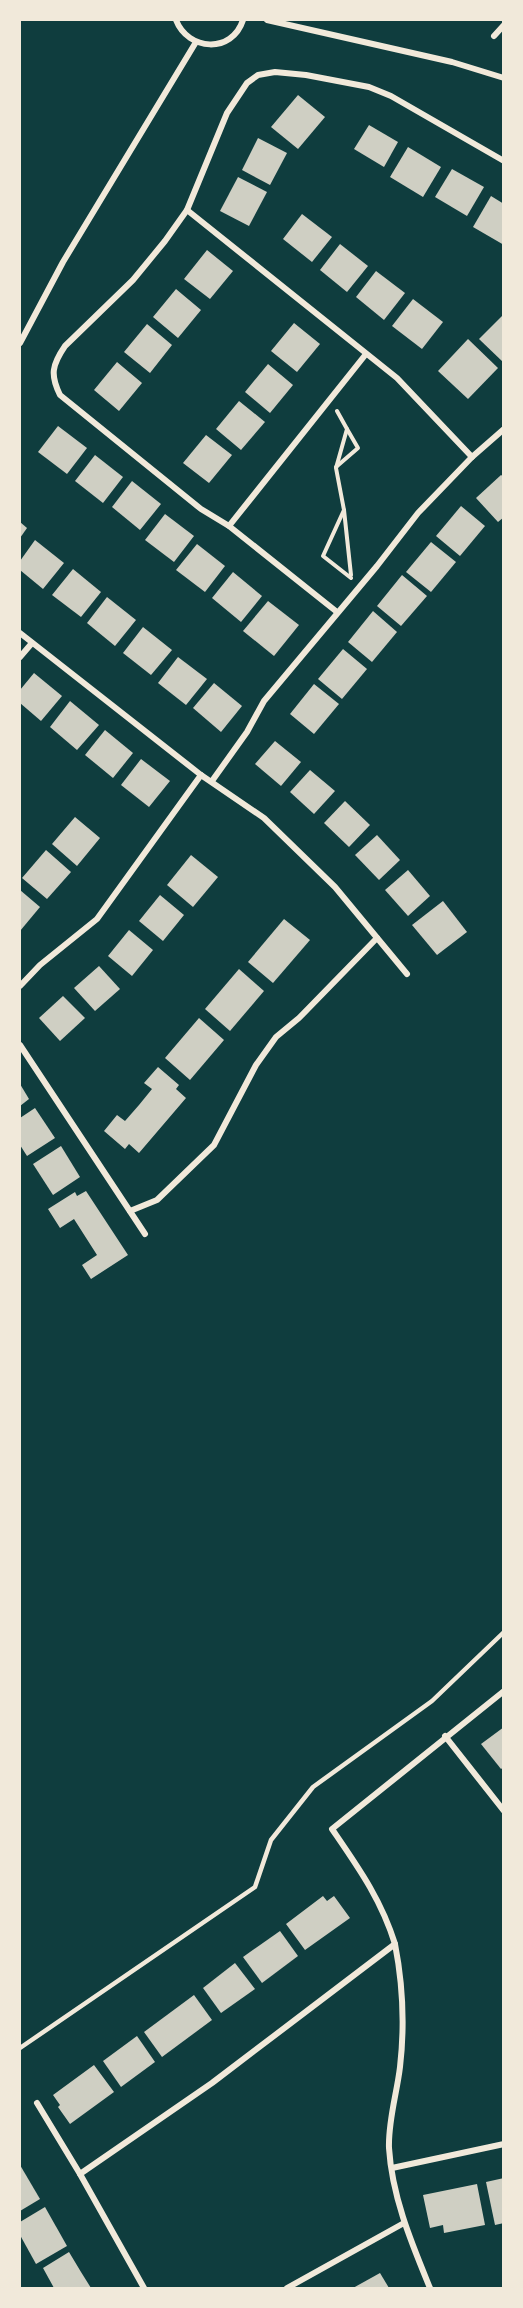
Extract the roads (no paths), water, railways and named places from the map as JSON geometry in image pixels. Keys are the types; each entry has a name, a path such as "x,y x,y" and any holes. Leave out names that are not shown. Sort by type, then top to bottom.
{"street":[{"path":"176,20 182,32 196,42 213,45 224,42 234,35 243,20"},
{"path":"267,20 452,62 504,78"},
{"path":"494,36 504,25"},
{"path":"20,343 63,262 196,42"},
{"path":"337,612 229,526 201,509 60,395 54,382 57,359 64,346 133,280 187,210 227,112 247,83 258,75 275,72 306,75 369,87 391,96 504,161"},
{"path":"187,210 397,378 472,457"},
{"path":"229,526 366,354"},
{"path":"212,781 247,732 264,701 377,566 418,513 472,457 504,429"},
{"path":"20,633 201,775 264,819 335,887 407,974"},
{"path":"20,657 32,643"},
{"path":"20,986 40,965 97,919 201,775"},
{"path":"130,1211 157,1200 214,1144 256,1065 276,1037 299,1018 377,938"},
{"path":"20,1045 145,1234"},
{"path":"430,2289 404,2223 389,2147 400,2067 404,2010 395,1944 386,1915 367,1880 333,1829 445,1736 504,1691"},
{"path":"445,1736 504,1811"},
{"path":"80,2174 203,2089 395,1944"},
{"path":"37,2103 80,2174 144,2289"},
{"path":"392,2168 504,2144"},
{"path":"287,2289 404,2223"}],"lane":[{"path":"20,2048 255,1887 271,1840 313,1787 432,1701 504,1632"}]}
